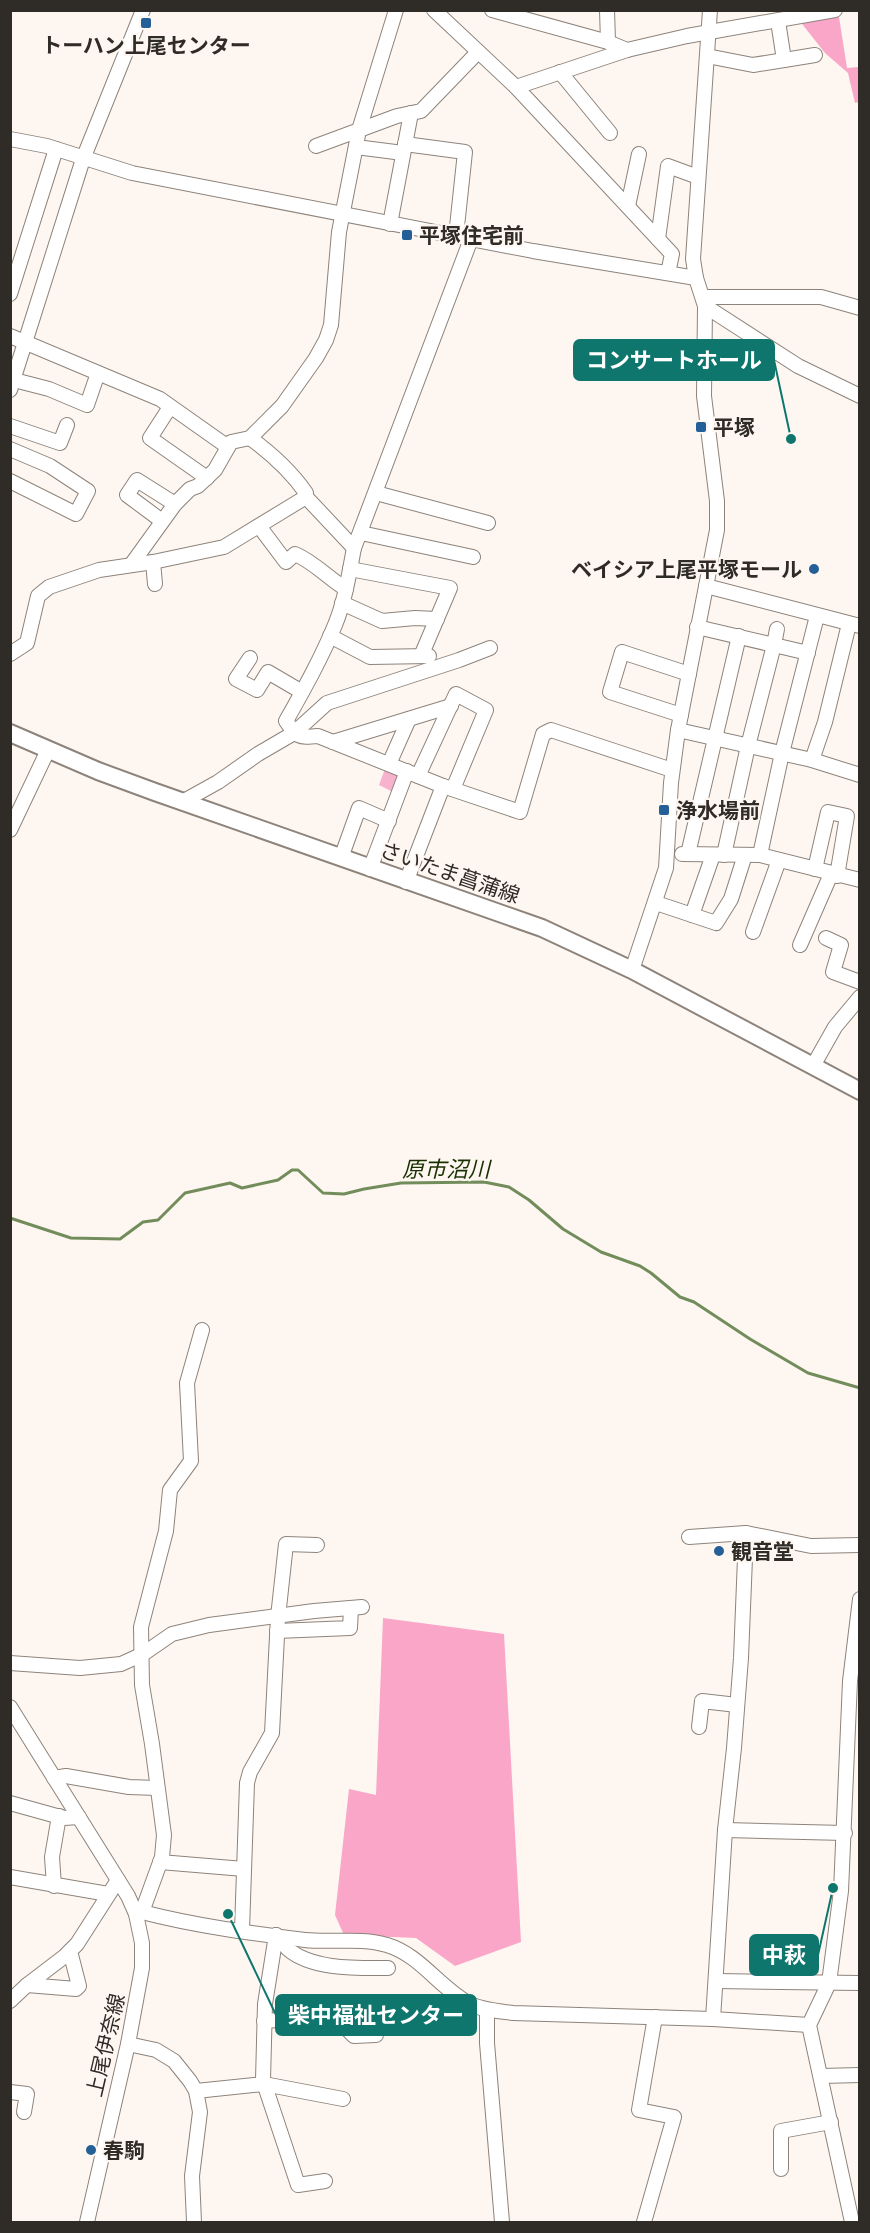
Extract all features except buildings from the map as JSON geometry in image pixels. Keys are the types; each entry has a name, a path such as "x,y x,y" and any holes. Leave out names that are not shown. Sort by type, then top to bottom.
{"main road":[{"name":"さいたま菖蒲線","path":"10,733 182,802 542,928 632,970 860,1091"}],"street":[{"path":"98,373 87,405 50,389 12,384 83,159 143,10"},
{"path":"131,565 175,504 215,470 231,442 250,438 282,406 326,340 331,325 339,232 359,130 396,10"},
{"path":"434,10 516,87 672,254 668,273"},
{"path":"492,10 531,15 627,50"},
{"path":"608,10 608,42"},
{"path":"632,970 666,868 672,770 718,516 704,396 704,301 696,278 693,259 710,10"},
{"path":"516,87 627,50 835,10"},
{"path":"778,21 784,60"},
{"path":"316,146 397,116 421,111 478,52"},
{"path":"707,56 753,65 815,55"},
{"path":"560,72 610,133"},
{"path":"390,224 411,113"},
{"path":"10,139 56,149 132,173 390,224 696,278"},
{"path":"356,147 465,152 456,236"},
{"path":"10,294 56,149"},
{"path":"628,206 639,154"},
{"path":"658,239 668,166 698,177"},
{"path":"471,239 354,548 346,589 330,636 286,721 294,733 302,738 318,736 413,774 520,812 543,734 551,730 672,770"},
{"path":"704,301 821,297 860,308"},
{"path":"704,301 798,366 860,396"},
{"path":"10,336 160,399 228,447"},
{"path":"170,407 150,438 207,478"},
{"path":"10,426 60,443 67,425"},
{"path":"250,438 280,460 302,487 306,497 354,548"},
{"path":"10,449 50,466 88,491 75,514 10,481"},
{"path":"162,521 127,495 137,480 175,504"},
{"path":"376,493 488,523"},
{"path":"10,654 27,643 37,598 49,587 99,570 153,562 224,547 306,497"},
{"path":"259,526 286,562 295,554 308,559 329,579 346,589"},
{"path":"360,533 474,556"},
{"path":"153,562 155,584"},
{"path":"350,569 450,588 421,656"},
{"path":"706,586 854,625 812,760"},
{"path":"342,603 382,621 437,619"},
{"path":"760,855 782,753 817,616"},
{"path":"697,627 808,653"},
{"path":"692,915 719,855 777,629"},
{"path":"330,636 370,657 429,656 423,672"},
{"path":"688,854 739,636"},
{"path":"182,802 218,782 258,754 294,733 327,703 490,648"},
{"path":"681,715 610,692 622,652 689,674"},
{"path":"250,658 236,679 258,690 268,672 302,692"},
{"path":"370,869 389,821 456,694 486,710 448,787 406,882"},
{"path":"333,742 451,706"},
{"path":"388,764 409,719"},
{"path":"678,730 812,760 860,775"},
{"path":"10,830 48,750"},
{"path":"341,858 359,808 389,821"},
{"path":"800,945 834,875 847,816 828,812 815,869"},
{"path":"668,854 760,855 860,880"},
{"path":"656,903 716,923 731,899 745,855"},
{"path":"753,932 779,860"},
{"path":"826,938 841,945 833,972 860,982"},
{"path":"813,1066 835,1027 860,996"},
{"path":"202,1330 188,1383 191,1461 170,1490 166,1531 141,1627 142,1685 164,1835 160,1862 139,1913 183,1923 307,1940 369,1941 388,1946 418,1962 469,2003 487,2010 809,2025"},
{"path":"713,2019 725,1830 737,1705 746,1533"},
{"path":"689,1537 746,1533 811,1546 860,1545"},
{"path":"242,1930 247,1783 250,1772 272,1733 278,1617 286,1544 317,1545"},
{"path":"852,2223 809,2025 829,1983 841,1891 850,1681 860,1599"},
{"path":"10,1663 80,1668 121,1664 143,1654 172,1634 209,1625 356,1608 350,1628 277,1632"},
{"path":"699,1727 702,1701 737,1705"},
{"name":"上尾伊奈線","path":"10,1707 14,1719 139,1913 142,1968 128,2044 87,2223"},
{"path":"54,1778 66,1776 129,1787 157,1788"},
{"path":"10,1803 58,1816 78,1817"},
{"path":"54,1886 52,1857 58,1816"},
{"path":"725,1830 845,1833"},
{"path":"160,1862 244,1869"},
{"path":"10,1877 108,1894"},
{"path":"10,2001 70,1951 82,1937 118,1880"},
{"path":"276,1935 290,1951 314,1962 345,1968 388,1968"},
{"path":"276,1935 265,2004 264,2084 298,2185 325,2181"},
{"path":"27,1985 76,1989 79,1986 70,1951"},
{"path":"717,1981 860,1983"},
{"path":"487,2010 487,2043 502,2223"},
{"path":"264,2021 334,2016 354,2036 376,2035"},
{"path":"644,2223 674,2117 639,2110 655,2018"},
{"path":"128,2044 156,2050 174,2061 196,2091 200,2112 192,2176 194,2223"},
{"path":"821,2076 860,2075"},
{"path":"196,2091 264,2084 344,2099"},
{"path":"10,2092 27,2094 24,2112"},
{"path":"781,2169 781,2131 831,2122"}],"shaded area":[{"path":"839,17 847,68 859,67 859,102 855,103 848,73 825,53 799,20"},
{"path":"386,766 401,773 395,793 379,785"},
{"path":"383,1618 504,1634 521,1942 455,1966 416,1938 344,1935 335,1915 349,1789 376,1795"}],"waterway":[{"name":"原市沼川","path":"10,1218 71,1238 120,1239 143,1222 158,1220 185,1193 230,1183 242,1188 278,1180 292,1170 298,1170 323,1193 344,1194 401,1183 484,1182 509,1187 529,1200 563,1229 601,1252 640,1266 680,1297 694,1302 750,1339 808,1373 860,1388"}],"place":[{"name":"トーハン上尾センター","path":"146,23"},
{"name":"平塚住宅前","path":"407,235"},
{"name":"平塚","path":"701,427"},
{"name":"コンサートホール","path":"791,439"},
{"name":"ベイシア上尾平塚モール","path":"814,569"},
{"name":"浄水場前","path":"664,810"},
{"name":"観音堂","path":"719,1551"},
{"name":"中萩","path":"833,1888"},
{"name":"柴中福祉センター","path":"228,1914"},
{"name":"春駒","path":"91,2150"}]}
